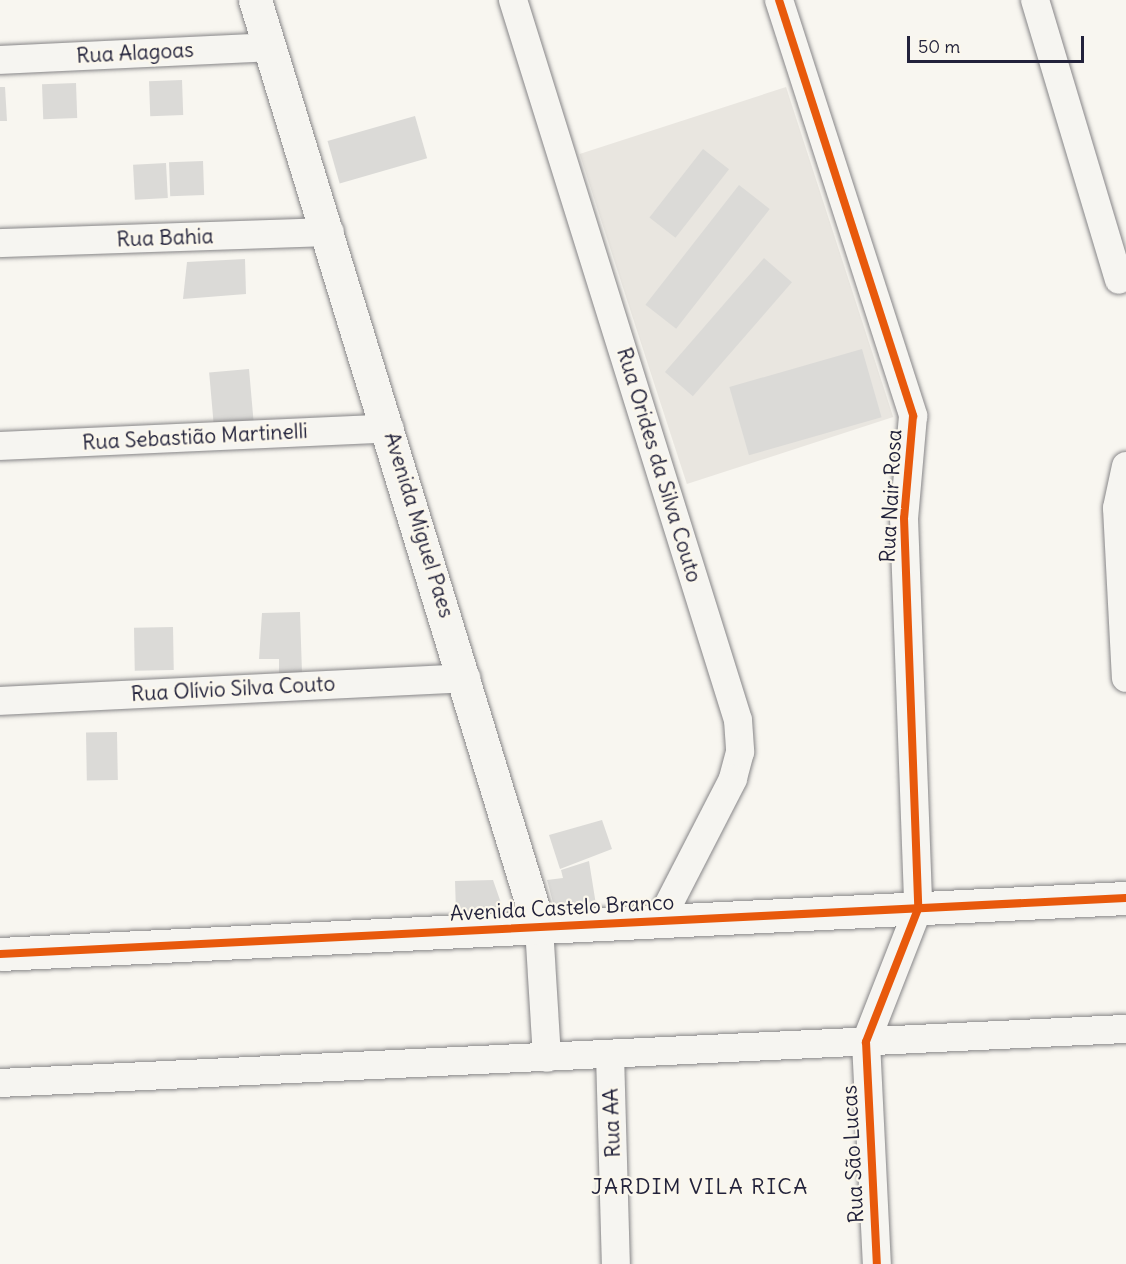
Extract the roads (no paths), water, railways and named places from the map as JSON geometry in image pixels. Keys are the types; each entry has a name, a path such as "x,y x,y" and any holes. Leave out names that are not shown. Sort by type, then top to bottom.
{"street":[{"name":"Avenida Miguel Paes","path":"255,0 330,232 539,927 547,1058"},
{"name":"Rua Orides da Silva Couto","path":"513,0 738,720 740,752 733,779 660,921"},
{"name":"Rua Nair Rosa","path":"779,0 913,416 904,518 918,909 866,1042"},
{"path":"1035,0 1119,280"},
{"name":"Rua Alagoas","path":"0,60 271,47"},
{"name":"Rua Bahia","path":"0,243 330,232"},
{"name":"Rua Sebastião Martinelli","path":"0,446 390,428"},
{"path":"1126,466 1117,508 1126,678"},
{"name":"Rua Olívio Silva Couto","path":"0,701 466,678"},
{"name":"Avenida Castelo Branco","path":"0,954 1126,898"},
{"path":"0,1083 1126,1029"},
{"name":"Rua São Lucas","path":"866,1042 877,1264"},
{"name":"Rua AA","path":"610,1054 616,1264"}],"district":[{"name":"JARDIM VILA RICA","path":"700,1187"}]}
